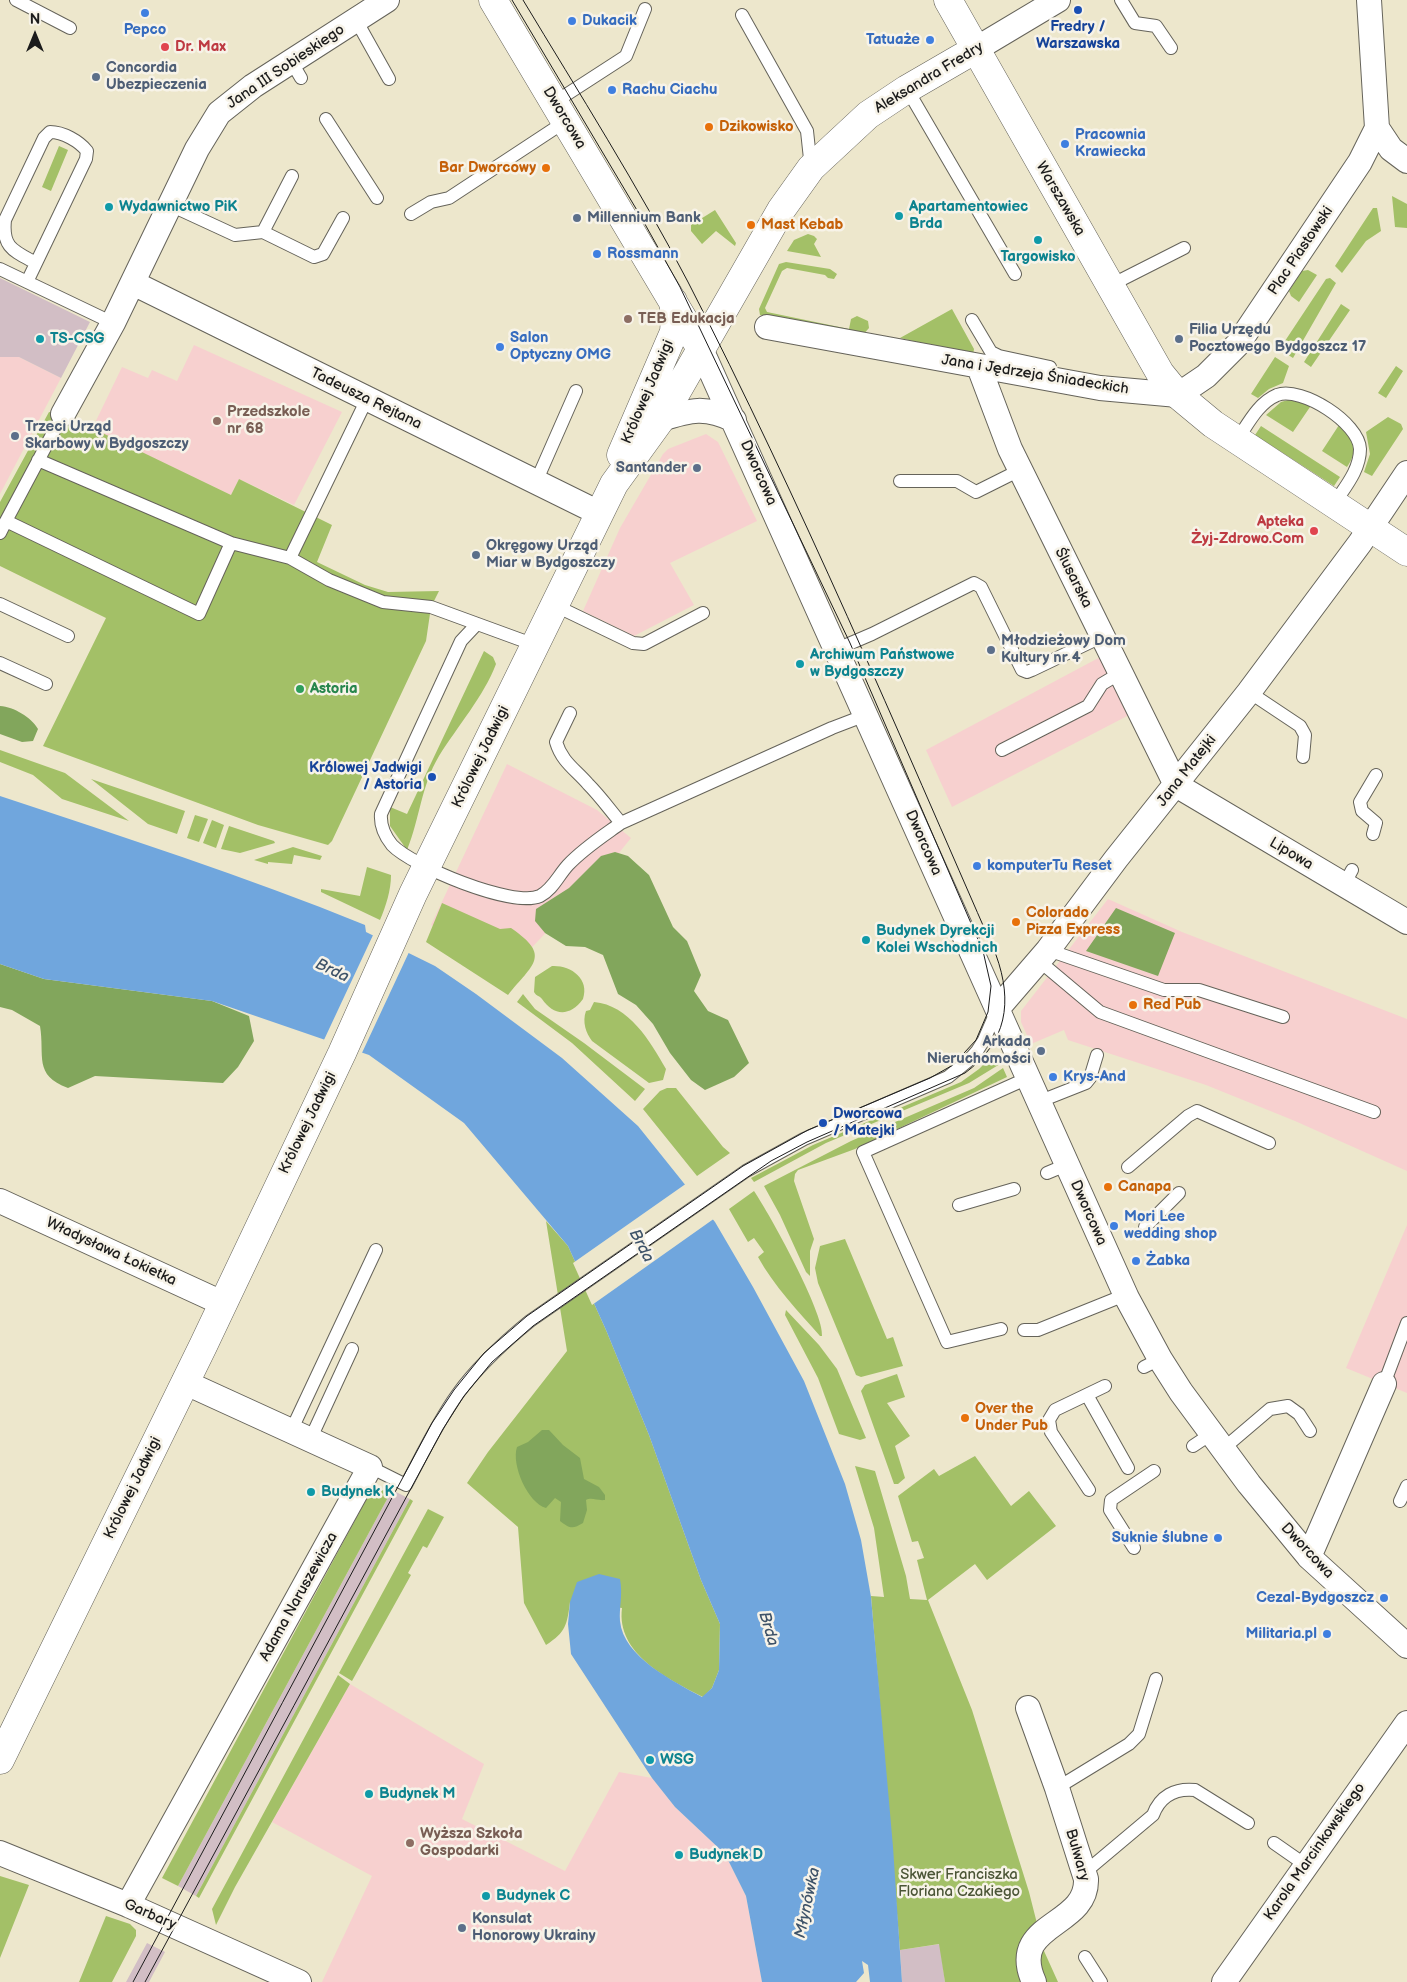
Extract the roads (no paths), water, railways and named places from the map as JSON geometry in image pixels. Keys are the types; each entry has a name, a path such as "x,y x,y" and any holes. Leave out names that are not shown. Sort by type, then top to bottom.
{"street":[{"name":"Jana III Sobieskiego","path":"63,414 113,323 197,149 220,113 253,86 296,70 356,20 387,0"},
{"name":"Dworcowa","path":"493,0 701,349 998,1008 1038,1102 1056,1169 1084,1185 1108,1242 1125,1295 1152,1363 1209,1443 1309,1557 1407,1646"},
{"name":"Warszawska","path":"948,0 1160,373 1178,395"},
{"name":"Aleksandra Fredry","path":"701,349 781,210 811,168 868,115 907,88 976,50 1058,0"},
{"path":"1369,0 1377,128 1390,149 1407,161"},
{"name":"Plac Piastowski","path":"1178,395 1206,376 1238,344 1360,162 1377,128"},
{"name":"Tadeusza Rejtana","path":"133,283 599,513"},
{"name":"Królowej Jadwigi","path":"614,484 622,451 674,332 676,316 673,300"},
{"name":"Jana i Jędrzeja Śniadeckich","path":"767,327 979,367 1124,390 1178,395"},
{"name":"Królowej Jadwigi","path":"0,1760 222,1303 342,1052 406,911 599,513 614,484 661,419 701,349"},
{"name":"Ślusarska","path":"979,367 1010,449 1122,672 1176,785"},
{"path":"1178,395 1213,424 1407,552"},
{"path":"661,419 700,410 716,411 734,420"},
{"name":"Jana Matejki","path":"998,1008 1043,955 1116,859 1249,692 1370,529 1407,473"},
{"name":"Lipowa","path":"1176,785 1348,877 1407,922"},
{"name":"Władysława Łokietka","path":"0,1202 222,1303"},
{"path":"184,1382 370,1467"},
{"path":"1309,1557 1384,1384"},
{"name":"Adama Naruszewicza","path":"128,1905 370,1467"},
{"name":"Bulwary","path":"1028,1708 1057,1788 1084,1873 1086,1890 1080,1903 1032,1942 1027,1960 1034,1982"},
{"name":"Karola Marcinkowskiego","path":"1224,1982 1407,1723"},
{"name":"Garbary","path":"0,1853 128,1905 299,1982"}],"lane":[{"path":"16,0 70,28"},
{"path":"1121,0 1135,23 1156,26 1171,48"},
{"path":"411,214 430,202 449,198 560,112 626,56 645,9"},
{"path":"742,16 807,131 811,168"},
{"path":"356,20 389,79"},
{"path":"907,88 1015,274"},
{"path":"326,119 377,198"},
{"path":"27,282 86,159 87,151 82,144 58,132 50,132 44,138 5,220 4,228 8,246 11,250 36,263"},
{"path":"262,232 292,176"},
{"path":"170,204 235,235 262,232 314,257 323,254 343,218"},
{"path":"1110,286 1184,248"},
{"path":"0,269 113,323"},
{"path":"972,320 991,352 999,356 1097,378 1124,390"},
{"path":"536,482 576,391"},
{"path":"1237,440 1259,408 1268,400 1284,393 1299,394 1332,413 1354,432 1360,449 1355,471 1334,504"},
{"path":"290,558 367,399"},
{"path":"0,534 63,414"},
{"path":"38,460 231,543 290,558 329,580 382,602 431,607 535,645"},
{"path":"900,481 957,481 976,492 1020,470"},
{"path":"6,521 199,614 231,543"},
{"path":"836,649 974,583 981,587 1022,670 1032,670 1103,636"},
{"path":"0,604 68,636"},
{"path":"554,605 633,643 644,644 703,613"},
{"path":"477,624 461,641 381,814 380,825 392,845 410,860 494,894 522,898 538,896 550,889 567,866 591,843 621,823 832,728 866,715"},
{"path":"0,663 46,684"},
{"path":"1002,750 1088,706 1102,684 1122,672"},
{"path":"1249,692 1300,726 1305,734 1303,757"},
{"path":"570,713 556,742 559,753 566,763 588,783 621,823"},
{"path":"1373,834 1376,823 1362,811 1360,802 1376,775"},
{"path":"1043,955 1164,990 1200,990 1283,1017"},
{"path":"1043,955 1100,1012 1374,1112"},
{"path":"370,1467 406,1486 439,1423 457,1394 499,1347 530,1321 746,1171 804,1139 948,1077 970,1060 977,1051 991,1026 998,1008"},
{"path":"1038,1102 1086,1083 1090,1078 1096,1055"},
{"path":"1001,1329 947,1342 863,1152 1028,1078"},
{"path":"1128,1167 1188,1116 1197,1111 1269,1143"},
{"path":"959,1206 1014,1189"},
{"path":"1145,1227 1179,1193"},
{"path":"300,1436 376,1250"},
{"path":"1024,1330 1038,1330 1125,1295"},
{"path":"1384,1384 1407,1324"},
{"path":"300,1436 352,1349"},
{"path":"1089,1490 1051,1432 1049,1420 1055,1410 1105,1386"},
{"path":"1087,1395 1128,1468"},
{"path":"1209,1443 1270,1409 1288,1406 1298,1414 1310,1431"},
{"path":"1134,1548 1110,1510 1111,1500 1154,1471"},
{"path":"1400,1501 1407,1486"},
{"path":"1057,1788 1129,1744 1139,1734 1156,1679"},
{"path":"1084,1873 1153,1815 1158,1802 1169,1794 1185,1789 1195,1790 1248,1823"},
{"path":"1274,1842 1307,1866"},
{"path":"1085,1957 1101,1982"}],"water":[{"path":"0,796 184,858 320,907 365,925 366,932 435,966 562,1058 638,1126 715,1222 804,1381 845,1484 861,1540 871,1597 893,1847 902,1982 870,1982 868,1965 862,1961 864,1973 856,1982 762,1982 746,1896 725,1854 675,1807 652,1778 571,1654 568,1624 570,1602 577,1582 599,1574 620,1579 620,1621 623,1634 630,1646 652,1667 702,1697 712,1688 719,1670 720,1624 701,1580 649,1435 606,1330 568,1246 464,1123 369,1055 212,1001 44,979 0,964"}],"tram line":[{"path":"133,1982 432,1423 454,1390 484,1353 527,1316 743,1166 808,1130 930,1078 953,1065 976,1040 988,1012 991,986 983,951 850,643 680,287 641,217 512,0"},
{"path":"145,1982 443,1429 464,1396 492,1362 533,1326 771,1161 807,1142 965,1073 990,1048 1003,1020 1005,1005 1004,989 996,955 885,701 770,448 669,246 608,140 523,0"}],"place":[{"name":"Fredry / Warszawska","path":"1078,10"},
{"name":"Pepco","path":"145,13"},
{"name":"Dukacik","path":"572,21"},
{"name":"Tatuaże","path":"930,40"},
{"name":"Dr. Max","path":"165,47"},
{"name":"Concordia Ubezpieczenia","path":"96,77"},
{"name":"Rachu Ciachu","path":"612,90"},
{"name":"Dzikowisko","path":"709,127"},
{"name":"Pracownia Krawiecka","path":"1065,144"},
{"name":"Bar Dworcowy","path":"546,168"},
{"name":"Wydawnictwo PiK","path":"109,207"},
{"name":"Apartamentowiec Brda","path":"899,216"},
{"name":"Millennium Bank","path":"577,218"},
{"name":"Mast Kebab","path":"751,225"},
{"name":"Targowisko","path":"1038,240"},
{"name":"Rossmann","path":"597,254"},
{"name":"TEB Edukacja","path":"628,319"},
{"name":"TS-CSG","path":"40,339"},
{"name":"Filia Urzędu Pocztowego Bydgoszcz 17","path":"1179,339"},
{"name":"Salon Optyczny OMG","path":"500,347"},
{"name":"Przedszkole nr 68","path":"217,421"},
{"name":"Trzeci Urząd Skarbowy w Bydgoszczy","path":"15,436"},
{"name":"Santander","path":"697,468"},
{"name":"Apteka Żyj-Zdrowo.Com","path":"1314,531"},
{"name":"Okręgowy Urząd Miar w Bydgoszczy","path":"476,555"},
{"name":"Młodzieżowy Dom Kultury nr 4","path":"991,650"},
{"name":"Archiwum Państwowe w Bydgoszczy","path":"800,664"},
{"name":"Astoria","path":"300,689"},
{"name":"Królowej Jadwigi / Astoria","path":"432,777"},
{"name":"komputerTu Reset","path":"977,866"},
{"name":"Colorado Pizza Express","path":"1016,922"},
{"name":"Budynek Dyrekcji Kolei Wschodnich","path":"866,940"},
{"name":"Red Pub","path":"1133,1005"},
{"name":"Arkada Nieruchomości","path":"1041,1051"},
{"name":"Krys-And","path":"1053,1077"},
{"name":"Dworcowa / Matejki","path":"823,1123"},
{"name":"Canapa","path":"1108,1187"},
{"name":"Mori Lee wedding shop","path":"1114,1226"},
{"name":"Żabka","path":"1136,1261"},
{"name":"Over the Under Pub","path":"965,1418"},
{"name":"Budynek K","path":"311,1492"},
{"name":"Suknie ślubne","path":"1218,1538"},
{"name":"Cezal-Bydgoszcz","path":"1384,1598"},
{"name":"Militaria.pl","path":"1327,1634"},
{"name":"WSG","path":"650,1760"},
{"name":"Budynek M","path":"369,1794"},
{"name":"Wyższa Szkoła Gospodarki","path":"410,1843"},
{"name":"Budynek D","path":"679,1855"},
{"name":"Budynek C","path":"486,1896"},
{"name":"Konsulat Honorowy Ukrainy","path":"462,1928"}],"water label":[{"name":"Brda","path":"332,971"},
{"name":"Brda","path":"641,1246"},
{"name":"Brda","path":"768,1629"},
{"name":"Młynówka","path":"808,1903"}],"park label":[{"name":"Skwer Franciszka Floriana Czakiego","path":"959,1884"}]}
